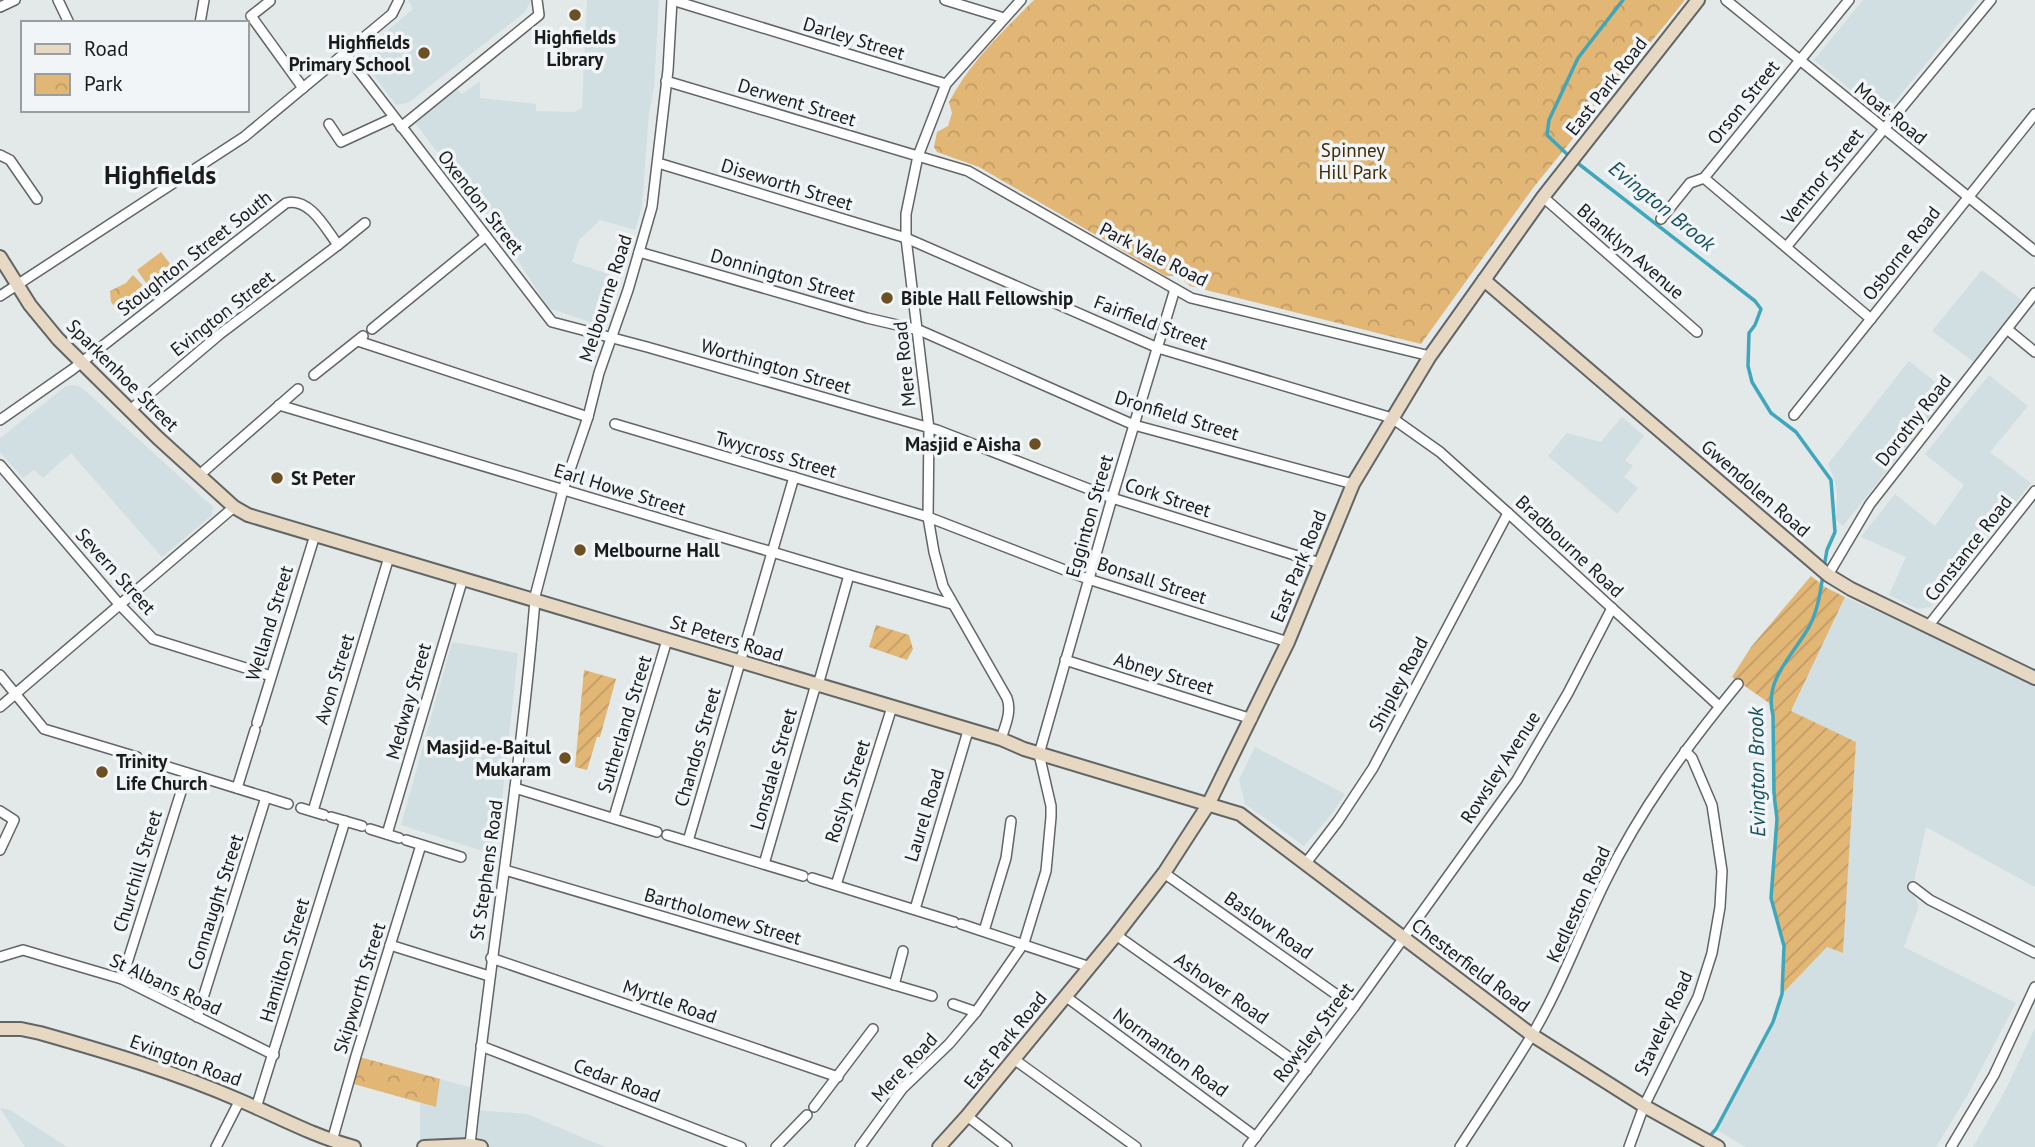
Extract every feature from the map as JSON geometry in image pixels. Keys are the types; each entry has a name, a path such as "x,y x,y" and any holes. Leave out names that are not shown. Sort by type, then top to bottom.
{"street":[{"path":"0,7 15,0"},
{"path":"58,0 68,21"},
{"path":"200,21 204,0"},
{"path":"0,296 244,137 392,14 399,0"},
{"path":"401,127 539,15 537,0"},
{"name":"Melbourne Road","path":"534,600 563,490 588,417 599,373 613,338 652,206 672,0"},
{"name":"Darley Street","path":"672,0 946,84"},
{"path":"945,0 1004,18"},
{"name":"Mere Road","path":"1001,740 1010,706 943,586 928,517 929,429 906,238 906,214 918,156 946,84 1021,0"},
{"name":"East Park Road","path":"939,1147 1015,1059 1164,873 1208,805 1252,719 1288,642 1353,484 1392,418 1430,356 1543,197 1698,0"},
{"name":"Moat Road","path":"1726,0 2035,251"},
{"name":"Orson Street","path":"1661,219 1690,183 1704,178 1849,0"},
{"name":"Ventnor Street","path":"1787,246 1991,0"},
{"path":"270,1 251,16 303,88"},
{"name":"Oxendon Street","path":"345,53 552,322 613,338"},
{"name":"Derwent Street","path":"666,81 918,156"},
{"name":"Osborne Road","path":"1794,415 2035,114"},
{"path":"329,124 341,142 393,118"},
{"path":"0,155 10,160 37,199"},
{"name":"Park Vale Road","path":"918,156 968,171 1191,298 1430,356"},
{"name":"Diseworth Street","path":"658,163 906,238"},
{"path":"1704,178 1871,319"},
{"name":"Blanklyn Avenue","path":"1543,197 1697,332"},
{"name":"Stoughton Street South","path":"0,421 73,369 286,203 298,202 309,209 338,245"},
{"name":"Evington Street","path":"129,411 220,334 365,223"},
{"path":"372,329 486,236"},
{"name":"Fairfield Street","path":"906,238 1158,348 1392,418"},
{"name":"Donnington Street","path":"639,252 919,330"},
{"name":"Sparkenhoe Street","path":"0,257 47,327 129,411 234,507"},
{"name":"Gwendolen Road","path":"1483,280 1825,572 2035,678"},
{"name":"Egginton Street","path":"1039,754 1175,289"},
{"name":"Dorothy Road","path":"1825,572 1870,504 2035,293"},
{"path":"2007,329 2035,352"},
{"name":"Dronfield Street","path":"919,330 1134,425 1353,484"},
{"name":"Worthington Street","path":"613,338 929,429"},
{"path":"314,375 361,339 588,417"},
{"path":"204,471 298,389"},
{"name":"Earl Howe Street","path":"279,405 953,604"},
{"name":"Bradbourne Road","path":"1392,418 1440,452 1719,706"},
{"name":"Twycross Street","path":"615,424 928,517"},
{"name":"Cork Street","path":"929,429 1112,498 1320,563"},
{"name":"Severn Street","path":"0,465 119,604 153,639 271,676"},
{"name":"Chandos Street","path":"688,841 794,477"},
{"name":"Constance Road","path":"1929,625 2035,491"},
{"path":"0,707 234,507"},
{"name":"St Peters Road","path":"234,507 248,515 1001,740 1208,805"},
{"name":"Shipley Road","path":"1306,863 1373,768 1508,513"},
{"name":"Bonsall Street","path":"928,517 1088,579 1288,642"},
{"name":"Welland Street","path":"237,788 315,534"},
{"name":"Avon Street","path":"313,811 389,557"},
{"name":"Lonsdale Street","path":"764,864 849,575"},
{"name":"Medway Street","path":"387,834 463,578"},
{"name":"St Stephens Road","path":"476,1146 481,1046 515,788 534,600"},
{"name":"Rowsley Avenue","path":"1403,937 1517,780 1568,693 1612,608"},
{"name":"Sutherland Street","path":"614,817 667,640"},
{"name":"Abney Street","path":"1065,660 1252,719"},
{"path":"0,675 44,729 137,757"},
{"name":"Kedleston Road","path":"1460,1147 1532,1035 1568,967 1605,882 1642,814 1685,751 1738,684"},
{"name":"Roslyn Street","path":"836,885 892,708"},
{"name":"Laurel Road","path":"915,909 968,731"},
{"name":"Staveley Road","path":"1629,1147 1644,1105 1698,997 1712,953 1720,907 1722,871 1712,805 1692,758 1685,751"},
{"name":"Mere Road","path":"860,1147 902,1089 949,1044 976,1012 1024,943 1046,871 1050,830 1051,806 1039,754"},
{"path":"152,762 288,804"},
{"name":"Churchill Street","path":"122,979 187,773"},
{"path":"515,788 915,909 1090,967"},
{"name":"Connaught Street","path":"197,1017 266,797"},
{"name":"Chesterfield Road","path":"1208,805 1240,814 1532,1035 1644,1105 1718,1147"},
{"path":"301,808 461,857"},
{"path":"0,811 14,820 0,850"},
{"name":"Hamilton Street","path":"256,1108 345,821"},
{"path":"984,931 1006,858 1011,821"},
{"name":"Skipworth Street","path":"332,1141 421,845"},
{"name":"Bartholomew Street","path":"505,870 932,996"},
{"name":"Baslow Road","path":"1164,873 1354,1007"},
{"path":"1913,887 1930,900 2035,953"},
{"name":"Ashover Road","path":"1116,935 1307,1070"},
{"name":"Rowsley Street","path":"1248,1147 1354,1007 1403,937"},
{"path":"390,945 489,976"},
{"name":"St Albans Road","path":"0,957 23,950 122,979 274,1055"},
{"path":"894,985 903,951"},
{"name":"Myrtle Road","path":"491,958 838,1077"},
{"path":"1951,1147 1994,1075 2035,987"},
{"name":"Normanton Road","path":"1065,996 1256,1137"},
{"path":"953,1004 976,1012"},
{"name":"Evington Road","path":"0,1029 22,1029 90,1047 160,1070 240,1100 332,1141 354,1147"},
{"path":"776,1147 838,1077 873,1029"},
{"name":"Cedar Road","path":"481,1046 741,1147"},
{"path":"1015,1059 1136,1147"},
{"path":"216,1147 240,1100"},
{"path":"967,1116 1007,1147"},
{"path":"424,1147 476,1146"}],"shaded area":[{"name":"Highfields Primary School","path":"408,0 531,0 525,12 408,103 396,105 364,62 386,45 380,37 413,9"},
{"path":"587,0 659,0 654,89 649,112 642,207 635,230 600,220 579,240 572,262 618,277 605,327 549,308 499,232 415,123 455,87 462,94 480,81 480,98 536,104 536,111 574,112 582,108"},
{"path":"1863,0 1978,0 1883,116 1814,60"},
{"path":"1982,270 2023,301 1974,362 1932,331"},
{"path":"1909,361 1949,393 1843,526 1836,520 1837,495 1828,464"},
{"path":"1989,375 2028,406 1990,452 2031,483 1931,607 1917,609 1889,595 1906,557 1861,537 1895,494 1935,526 1964,485 1925,454"},
{"path":"65,387 81,387 213,507 212,515 162,557 71,453 43,478 34,470 23,478 0,452 0,438"},
{"path":"1622,417 1644,436 1625,460 1633,466 1624,477 1638,488 1617,514 1548,456 1567,433 1601,442"},
{"path":"1845,597 2035,683 2035,887 1926,827 1912,890 1919,906 1904,947 2016,1003 1967,1096 1936,1147 1745,1147 1716,1129 1773,1022 1782,994 1827,947 1843,953 1856,743 1791,712"},
{"path":"452,642 518,653 497,847 486,852 401,825"},
{"path":"1255,747 1345,794 1304,846 1245,804 1239,780"},
{"path":"2035,1028 2035,1147 1973,1147 2005,1091"},
{"path":"440,1079 476,1089 474,1110 527,1114 605,1147 420,1147 420,1103 436,1107"},
{"path":"0,1108 10,1110 67,1147 25,1147"}],"green space":[{"name":"Spinney Hill Park","path":"1034,0 1685,0 1533,188 1421,344 1190,286 1179,276 1166,276 979,167 937,152 934,147 937,132 948,126 952,113 949,102 957,87 987,48"},
{"path":"161,252 174,269 149,287 137,270"},
{"path":"133,275 150,293 122,316 111,302 110,291 126,283"},
{"path":"1811,576 1845,597 1791,711 1856,742 1843,953 1827,947 1782,994 1784,946 1771,898 1777,819 1773,715 1769,703 1732,677 1751,647"},
{"path":"876,625 909,635 913,649 907,660 869,647"},
{"path":"584,670 616,679 600,737 597,737 587,770 575,767"},
{"path":"356,1056 440,1079 436,1107 350,1083"}],"waterway":[{"name":"Evington Brook","path":"1569,156 1547,135 1549,120 1578,58 1623,0"},
{"name":"Evington Brook","path":"1575,161 1755,301 1761,309 1749,333 1748,366 1752,382 1771,413 1796,432 1831,480 1835,532 1827,550 1824,567"},
{"name":"Evington Brook","path":"1708,1138 1716,1129 1773,1022 1782,994 1784,946 1771,898 1777,819 1772,692 1780,671 1813,619 1823,575"}],"place":[{"name":"Highfields Library","path":"575,15"},
{"name":"Highfields Primary School","path":"424,53"},
{"name":"Bible Hall Fellowship","path":"887,298"},
{"name":"Masjid e Aisha","path":"1035,444"},
{"name":"St Peter","path":"277,478"},
{"name":"Melbourne Hall","path":"580,550"},
{"name":"Masjid-e-Baitul Mukaram","path":"565,758"},
{"name":"Trinity Life Church","path":"102,772"}],"district":[{"name":"Highfields","path":"160,175"}]}
